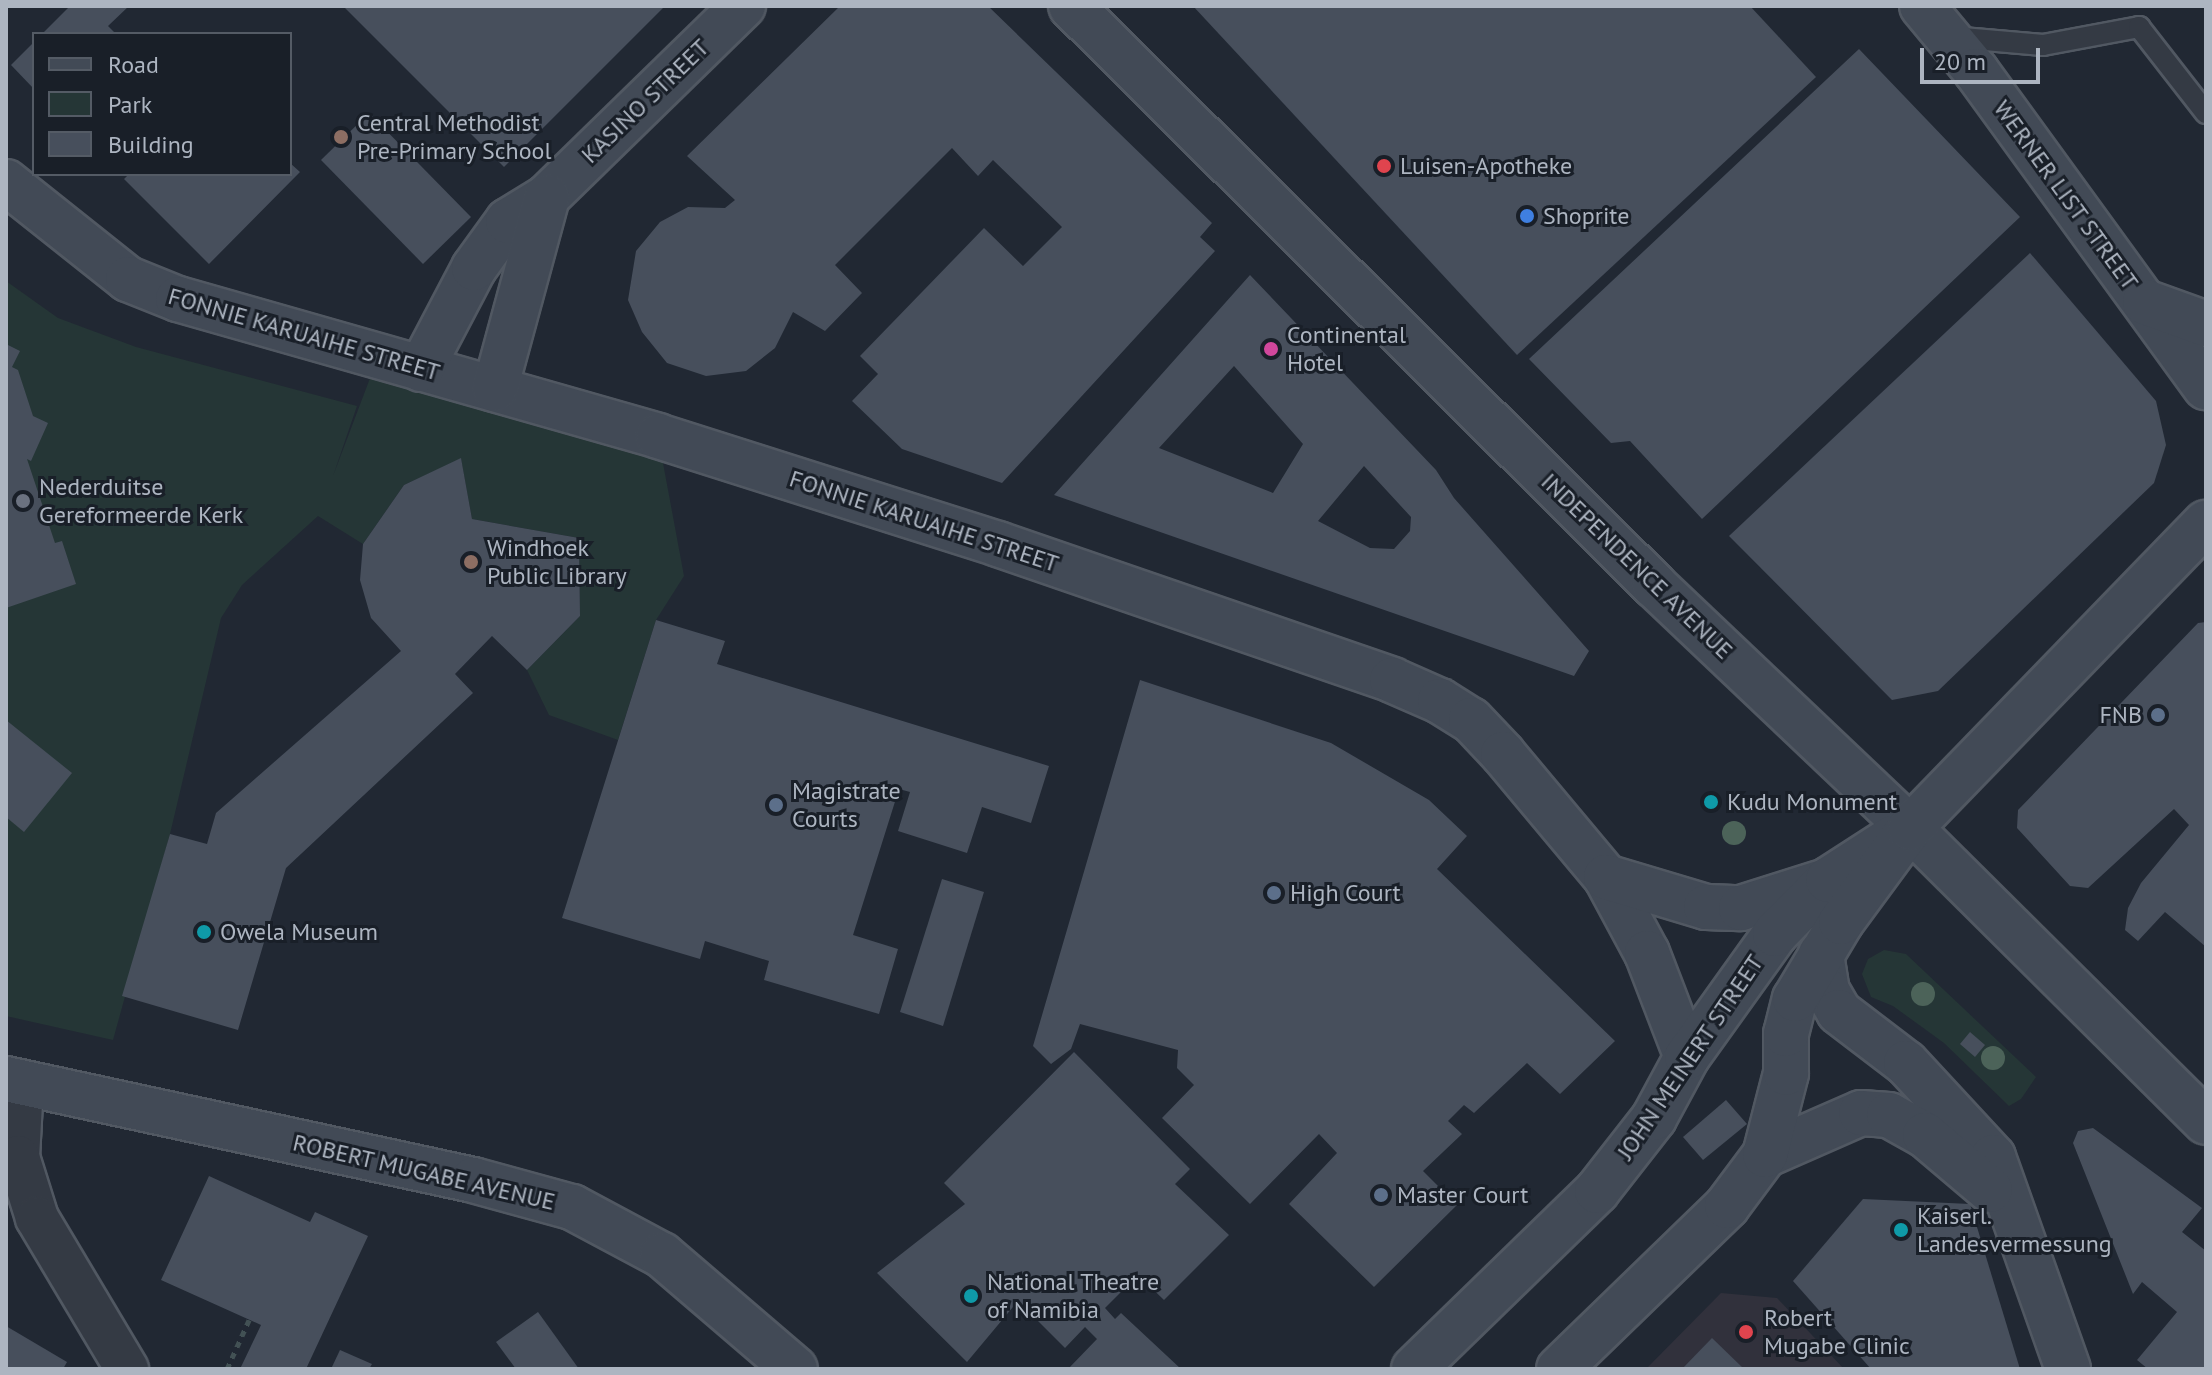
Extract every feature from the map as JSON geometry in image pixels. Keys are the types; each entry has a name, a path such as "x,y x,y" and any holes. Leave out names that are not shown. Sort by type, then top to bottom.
{"street":[{"name":"KASINO STREET","path":"421,369 491,240 508,221 547,197 743,6"},
{"name":"INDEPENDENCE AVENUE","path":"1071,6 1654,585 1910,828 2206,1122"},
{"name":"WERNER LIST STREET","path":"1935,22 2206,387"},
{"name":"FONNIE KARUAIHE STREET","path":"6,182 128,279 178,299 495,389 998,544 1417,689 1471,720 1606,877 1641,939 1687,1057"},
{"path":"495,389 547,197"},
{"path":"2145,302 2206,324"},
{"name":"JOHN MEINERT STREET","path":"1559,1369 1727,1206 1765,1155 1786,1073 1786,1034 1795,999 1821,954 1910,828 2206,523"},
{"name":"JOHN MEINERT STREET","path":"1424,1363 1597,1191 1654,1118 1687,1057 1775,934 1828,880 1910,828"},
{"path":"1606,877 1706,907 1741,908 1828,880"},
{"path":"1821,954 1827,991 1839,1012 1906,1063 1993,1157 2068,1369"},
{"path":"14,1082 18,1157 37,1218 127,1369"},
{"name":"ROBERT MUGABE AVENUE","path":"14,1082 473,1180 572,1207 662,1255 795,1369"},
{"path":"1765,1155 1808,1131 1861,1113 1889,1115 1925,1135 2013,1211"}],"lane":[{"path":"1935,22 2043,45 2139,27 2206,113"}],"path":[{"path":"227,1369 249,1320"}],"shaded area":[{"name":"Robert Mugabe Clinic","path":"1721,1293 1777,1298 1844,1369 1646,1369"}],"green space":[{"path":"6,281 58,318 136,347 357,406 333,476 378,357 658,436 684,576 656,620 618,740 549,715 527,670 580,616 579,538 472,519 461,459 404,485 363,544 318,516 242,585 221,618 170,834 113,1040 6,1016"},
{"path":"1884,950 1906,954 2036,1077 2021,1099 2009,1106 1944,1043 1893,1006 1871,997 1862,974 1868,959"}],"building":[{"path":"70,6 129,6 108,26 114,32 44,32"},
{"path":"343,6 665,6 504,167"},
{"path":"840,6 988,6 1212,223 1200,237 1215,251 1002,483 902,449 852,401 878,374 860,356 984,228 1023,266 1062,227 993,160 978,176 952,148 835,265 862,293 825,331 793,312 775,348 746,371 706,376 667,363 642,332 628,300 636,251 660,222 688,207 725,208 735,200 687,156"},
{"name":"Shoprite","path":"1193,6 1750,6 1816,77 1517,355"},
{"path":"32,44 32,87 11,65"},
{"path":"1859,49 2020,217 1702,519 1630,441 1611,443 1529,359"},
{"name":"Central Methodist Pre-Primary School","path":"369,113 471,217 423,264 321,160"},
{"path":"292,165 300,172 209,264 124,179 127,176 292,176"},
{"path":"2030,253 2156,401 2166,445 2154,483 1938,691 1892,700 1729,536"},
{"path":"1250,275 1436,470 1454,498 1589,651 1574,676 1054,495","holes":["1234,366 1303,444 1273,493 1159,448","1364,466 1411,517 1410,531 1394,549 1370,548 1318,521"]},
{"name":"Nederduitse Gereformeerde Kerk","path":"6,344 20,351 12,367 18,370 33,416 48,423 31,461 27,459 55,543 62,541 76,584 6,608"},
{"path":"461,458 472,519 579,538 580,616 527,670 492,636 455,674 473,693 286,868 238,1030 122,996 170,834 207,844 216,813 401,651 371,618 360,580 363,544 404,485"},
{"path":"656,620 725,641 717,664 1049,766 1031,823 982,807 967,853 898,831 910,792 899,789 853,935 898,949 879,1014 764,980 769,961 705,941 700,959 562,918"},
{"name":"FNB","path":"2206,622 2206,947 2165,912 2138,941 2125,930 2128,908 2141,883 2189,825 2174,809 2088,888 2070,886 2017,828 2018,810 2198,623"},
{"path":"1140,680 1331,743 1429,800 1467,836 1437,869 1615,1041 1560,1094 1527,1063 1474,1113 1464,1105 1448,1121 1462,1134 1423,1171 1457,1205 1374,1287 1289,1204 1337,1153 1319,1134 1250,1204 1162,1118 1194,1085 1177,1068 1178,1050 1080,1024 1071,1049 1051,1064 1033,1046"},
{"path":"6,720 72,773 24,832 6,817"},
{"path":"942,879 984,892 943,1026 900,1012"},
{"path":"1970,1032 1985,1045 1975,1057 1960,1044"},
{"path":"1074,1052 1190,1169 1175,1184 1229,1235 1164,1300 1138,1275 1105,1308 1115,1319 1121,1313 1181,1369 1068,1369 1097,1339 1085,1327 1065,1348 1018,1301 967,1362 877,1273 965,1204 944,1183"},
{"path":"1726,1100 1747,1124 1703,1160 1683,1137"},
{"path":"2093,1128 2202,1208 2182,1232 2206,1251 2206,1369 2148,1369 2137,1360 2177,1312 2142,1282 2133,1294 2073,1143 2078,1131"},
{"path":"209,1176 310,1222 315,1212 368,1236 306,1369 240,1369 261,1325 161,1280"},
{"path":"1863,1199 1970,1204 2020,1369 1871,1369 1793,1281"},
{"path":"538,1312 579,1369 516,1369 496,1342"},
{"path":"6,1326 67,1362 63,1369 6,1369"},
{"path":"1712,1338 1744,1369 1682,1369"},
{"path":"340,1350 372,1364 369,1369 331,1369"}],"place":[{"name":"Central Methodist Pre-Primary School","path":"341,137"},
{"name":"Luisen-Apotheke","path":"1384,166"},
{"name":"Shoprite","path":"1527,216"},
{"name":"Continental Hotel","path":"1271,349"},
{"name":"Nederduitse Gereformeerde Kerk","path":"23,501"},
{"name":"Windhoek Public Library","path":"471,562"},
{"name":"FNB","path":"2158,715"},
{"name":"Kudu Monument","path":"1711,802"},
{"name":"Magistrate Courts","path":"776,805"},
{"name":"High Court","path":"1274,893"},
{"name":"Owela Museum","path":"204,932"},
{"name":"Master Court","path":"1381,1195"},
{"name":"Kaiserl. Landesvermessung","path":"1901,1230"},
{"name":"National Theatre of Namibia","path":"971,1296"},
{"name":"Robert Mugabe Clinic","path":"1746,1332"}]}
